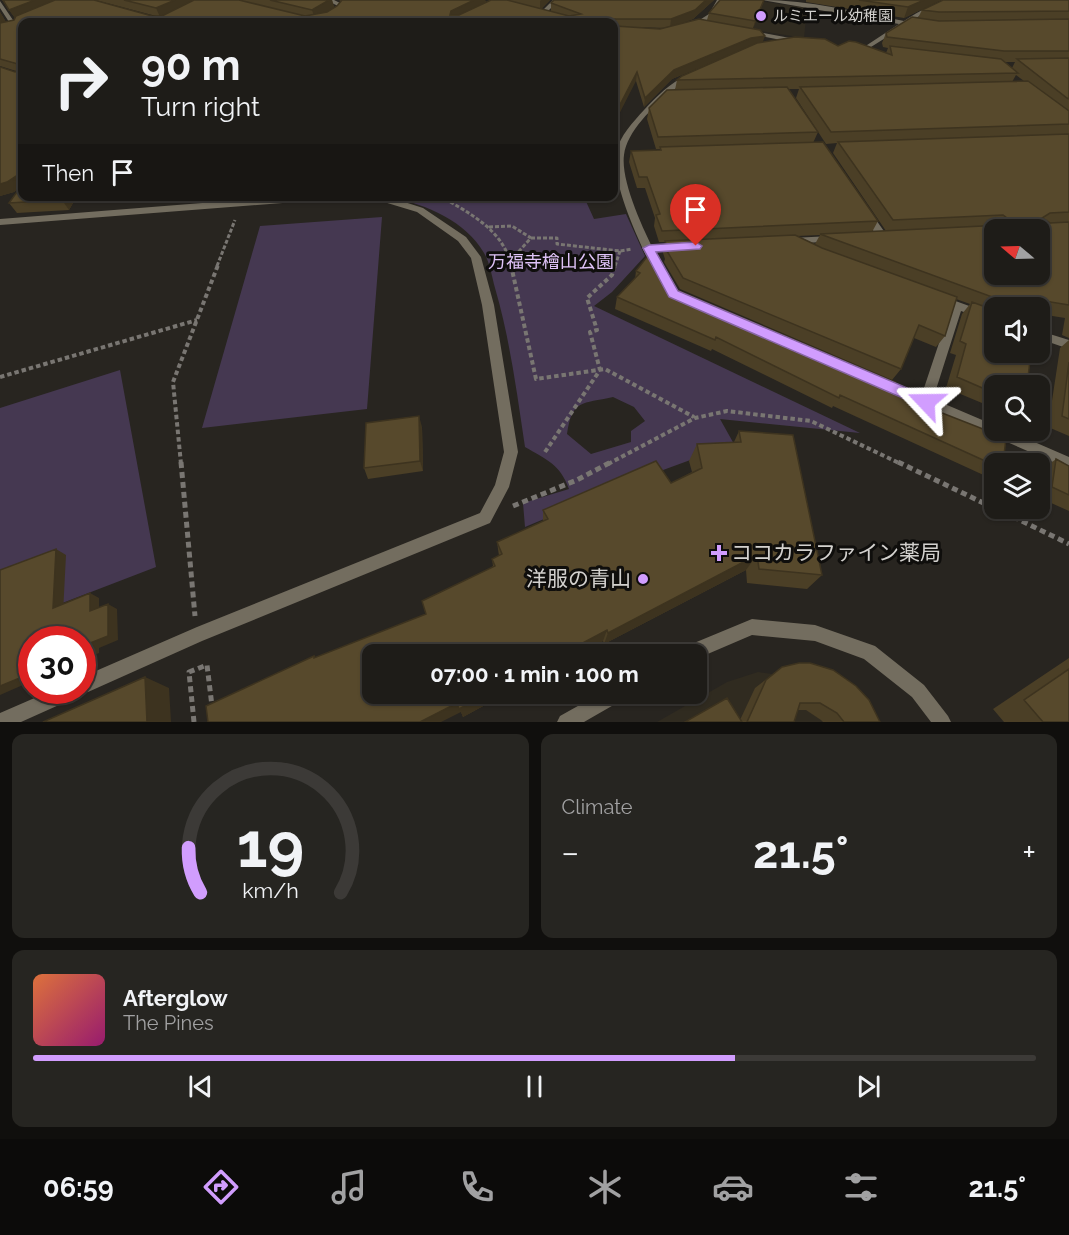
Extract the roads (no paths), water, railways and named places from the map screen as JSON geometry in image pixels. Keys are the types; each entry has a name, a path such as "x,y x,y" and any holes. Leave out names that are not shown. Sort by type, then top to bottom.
{"street":[{"path":"324,18 339,9 341,5 329,0"},
{"path":"542,14 556,0"},
{"path":"684,30 699,24 711,15 720,0"},
{"path":"765,0 923,26"},
{"path":"863,50 901,23 953,0"},
{"path":"0,3 9,25 18,24"},
{"path":"531,11 553,17"},
{"path":"699,24 710,26"},
{"path":"733,29 806,42 760,47"},
{"path":"852,49 874,51"},
{"path":"664,277 648,247 623,182 619,166 619,141 642,117 666,97 676,83 697,73"},
{"path":"620,155 632,155"},
{"path":"0,222 270,201"},
{"path":"96,680 197,634 485,518 502,487 511,452 502,382 488,305 476,257 462,239 444,224 420,210 391,201"},
{"path":"863,207 888,236 871,237"},
{"path":"779,242 837,238"},
{"path":"791,241 811,251"},
{"path":"648,247 661,248"},
{"path":"926,294 984,315"},
{"path":"926,402 957,305"},
{"path":"1050,338 1069,345"},
{"path":"871,378 1069,463"},
{"path":"707,646 752,627 816,633 869,652 918,691 942,722"},
{"path":"1,722 42,704"},
{"path":"566,722 598,704"}],"place":[{"name":"ルミエール幼稚園","path":"761,16"},
{"name":"ココカラファイン薬局","path":"719,553"},
{"name":"洋服の青山","path":"643,579"}],"park label":[{"name":"万福寺檜山公園","path":"551,262"}]}
